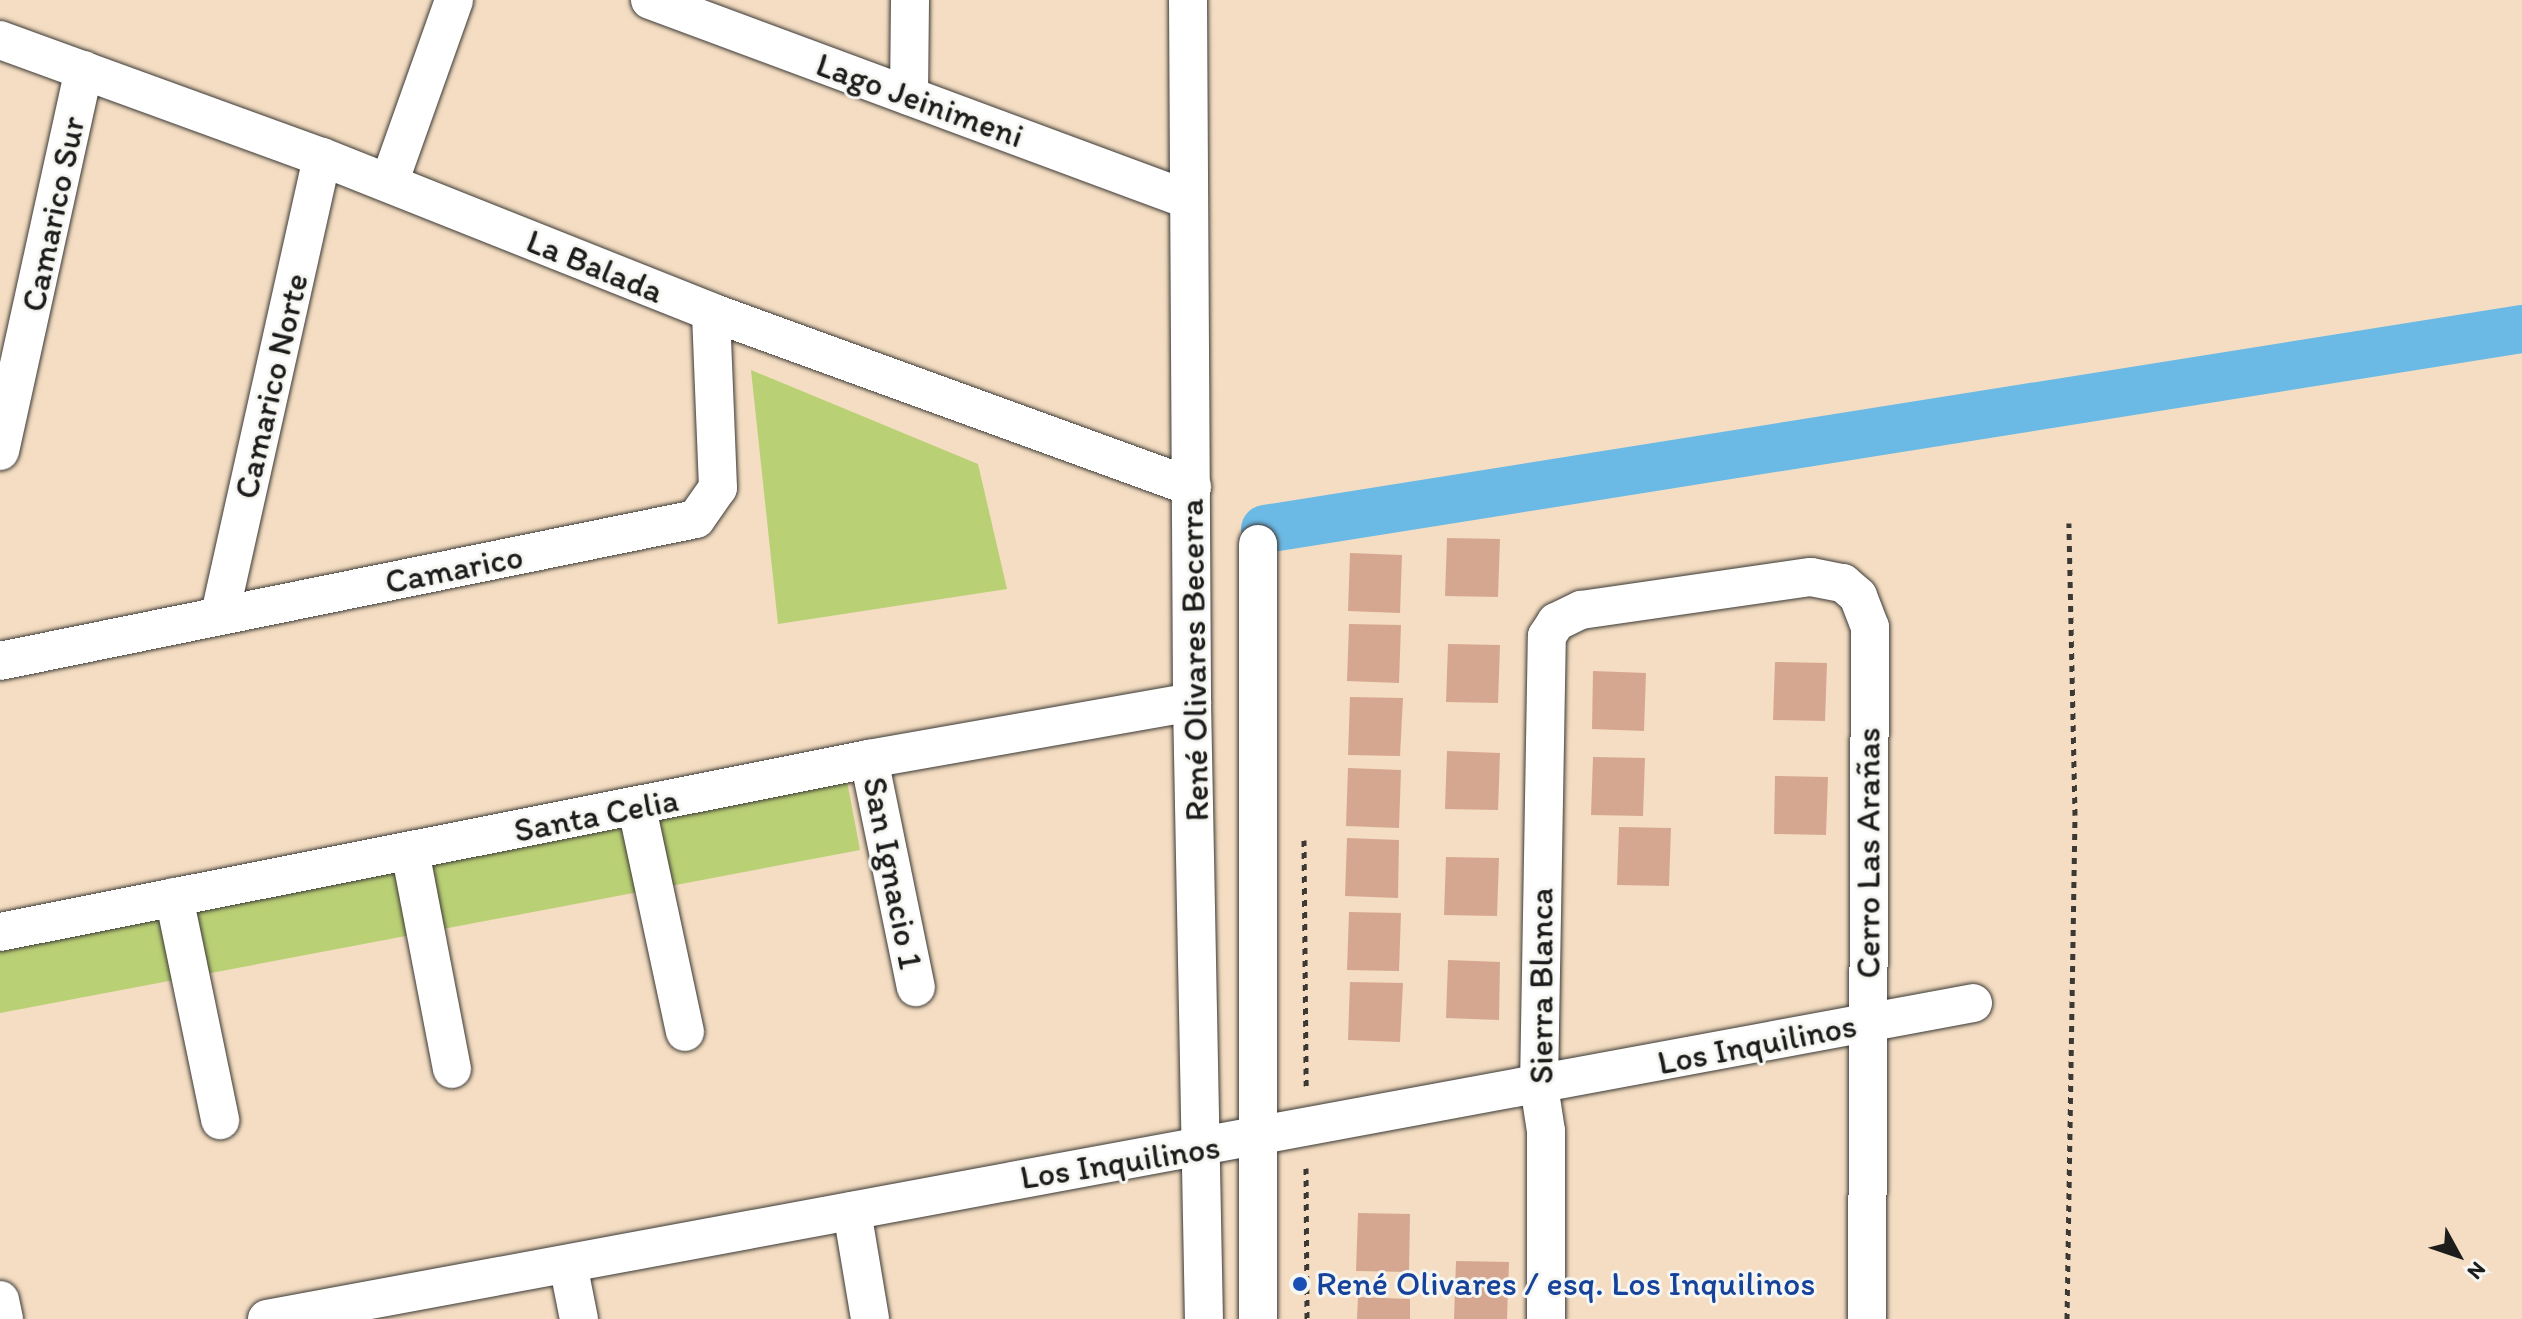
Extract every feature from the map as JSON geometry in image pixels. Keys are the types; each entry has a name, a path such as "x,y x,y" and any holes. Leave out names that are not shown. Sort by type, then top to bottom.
{"street":[{"path":"389,183 454,0"},
{"name":"Lago Jeinimeni","path":"650,0 691,7 909,96 1189,200"},
{"path":"909,96 910,0"},
{"name":"René Olivares Becerra","path":"1188,0 1192,702 1204,1149 1204,1319"},
{"name":"La Balada","path":"0,40 322,157 711,312 1192,487"},
{"name":"Camarico Sur","path":"0,451 84,70"},
{"name":"Camarico Norte","path":"220,614 322,157"},
{"name":"Camarico","path":"0,661 696,519 718,488 711,312"},
{"name":"René Olivares Becerra","path":"1258,544 1258,1319"},
{"name":"Sierra Blanca","path":"1546,1319 1546,1131 1539,1086 1543,653 1556,622 1581,610 1811,577 1843,583 1858,596 1870,627"},
{"name":"Cerro Las Arañas","path":"1867,1319 1870,627"},
{"name":"Santa Celia","path":"0,932 637,808 869,759 1192,702"},
{"name":"San Ignacio 1","path":"869,759 916,987"},
{"path":"637,808 685,1032"},
{"path":"410,851 452,1069"},
{"path":"174,897 220,1120"},
{"name":"Los Inquilinos","path":"287,1317 1172,1148 1204,1149 1973,1003"},
{"path":"852,1211 870,1319"},
{"path":"568,1264 579,1319"},
{"path":"0,1300 4,1319"}],"path":[{"path":"2067,1319 2075,815 2069,523"}],"green space":[{"path":"751,370 978,464 1007,589 778,624"},
{"path":"847,781 860,850 0,1013 0,941"}],"building":[{"path":"1447,538 1500,539 1498,597 1445,596"},
{"path":"1350,553 1402,555 1400,613 1348,611"},
{"path":"1349,624 1401,625 1399,683 1347,681"},
{"path":"1448,644 1500,645 1498,703 1446,702"},
{"path":"1775,662 1827,663 1825,721 1773,720"},
{"path":"1593,671 1646,673 1644,731 1592,729"},
{"path":"1350,697 1403,698 1400,756 1348,755"},
{"path":"1447,751 1500,753 1498,810 1445,809"},
{"path":"1593,757 1645,758 1643,816 1591,815"},
{"path":"1348,768 1401,770 1399,828 1346,826"},
{"path":"1775,776 1828,777 1826,835 1774,834"},
{"path":"1619,827 1671,828 1669,886 1617,885"},
{"path":"1347,838 1399,840 1398,898 1345,896"},
{"path":"1446,857 1499,858 1497,916 1444,915"},
{"path":"1349,912 1401,913 1399,971 1347,970"},
{"path":"1448,960 1500,962 1499,1020 1446,1018"},
{"path":"1350,982 1403,983 1400,1042 1348,1040"},
{"path":"1358,1213 1410,1214 1409,1272 1356,1271"},
{"path":"1456,1261 1509,1262 1507,1319 1454,1319"},
{"path":"1358,1297 1410,1299 1410,1319 1357,1319"}],"waterway":[{"path":"1265,529 2522,329"}],"place":[{"name":"René Olivares / esq. Los Inquilinos","path":"1300,1284"}]}
